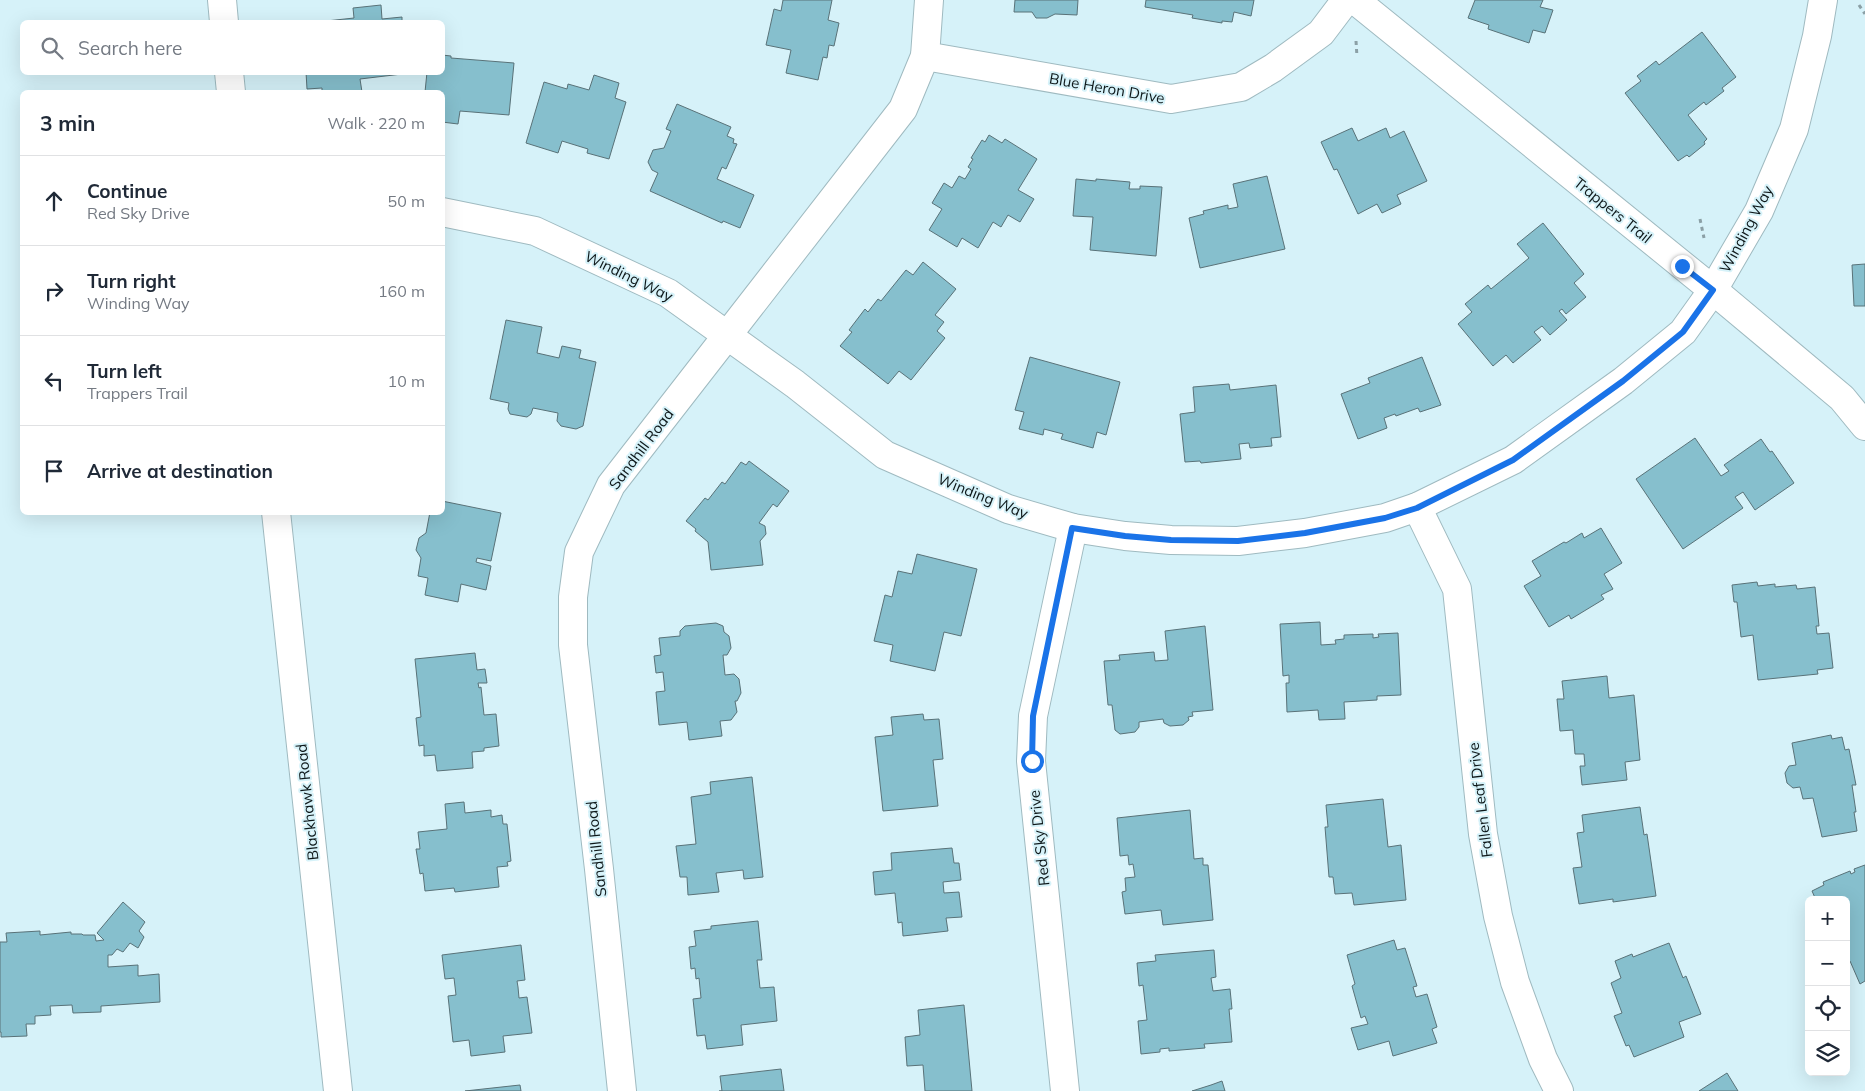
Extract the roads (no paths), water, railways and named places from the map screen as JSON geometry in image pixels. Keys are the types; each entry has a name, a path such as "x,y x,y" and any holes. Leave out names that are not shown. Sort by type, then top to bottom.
{"street":[{"path":"222,0 224,20"},
{"name":"Sandhill Road","path":"622,1091 573,645 573,597 579,552 611,485 903,110 925,56 930,0"},
{"name":"Blue Heron Drive","path":"925,56 1172,99 1241,87 1273,68 1321,33 1346,0"},
{"name":"Trappers Trail","path":"1355,0 1713,290 1842,398 1865,426"},
{"name":"Winding Way","path":"445,213 535,231 668,293 795,384 885,455 1008,509 1072,528 1125,536 1171,540 1238,541 1323,530 1385,518 1417,508 1513,460 1623,381 1683,332 1713,290 1760,211 1794,129 1817,36 1823,0"},
{"path":"229,75 231,90"},
{"name":"Fallen Leaf Drive","path":"1417,508 1457,589 1482,834 1498,916 1515,982 1543,1059 1559,1091"},
{"name":"Blackhawk Road","path":"276,515 338,1091"},
{"name":"Red Sky Drive","path":"1065,1091 1032,761 1033,716 1072,528"}]}
